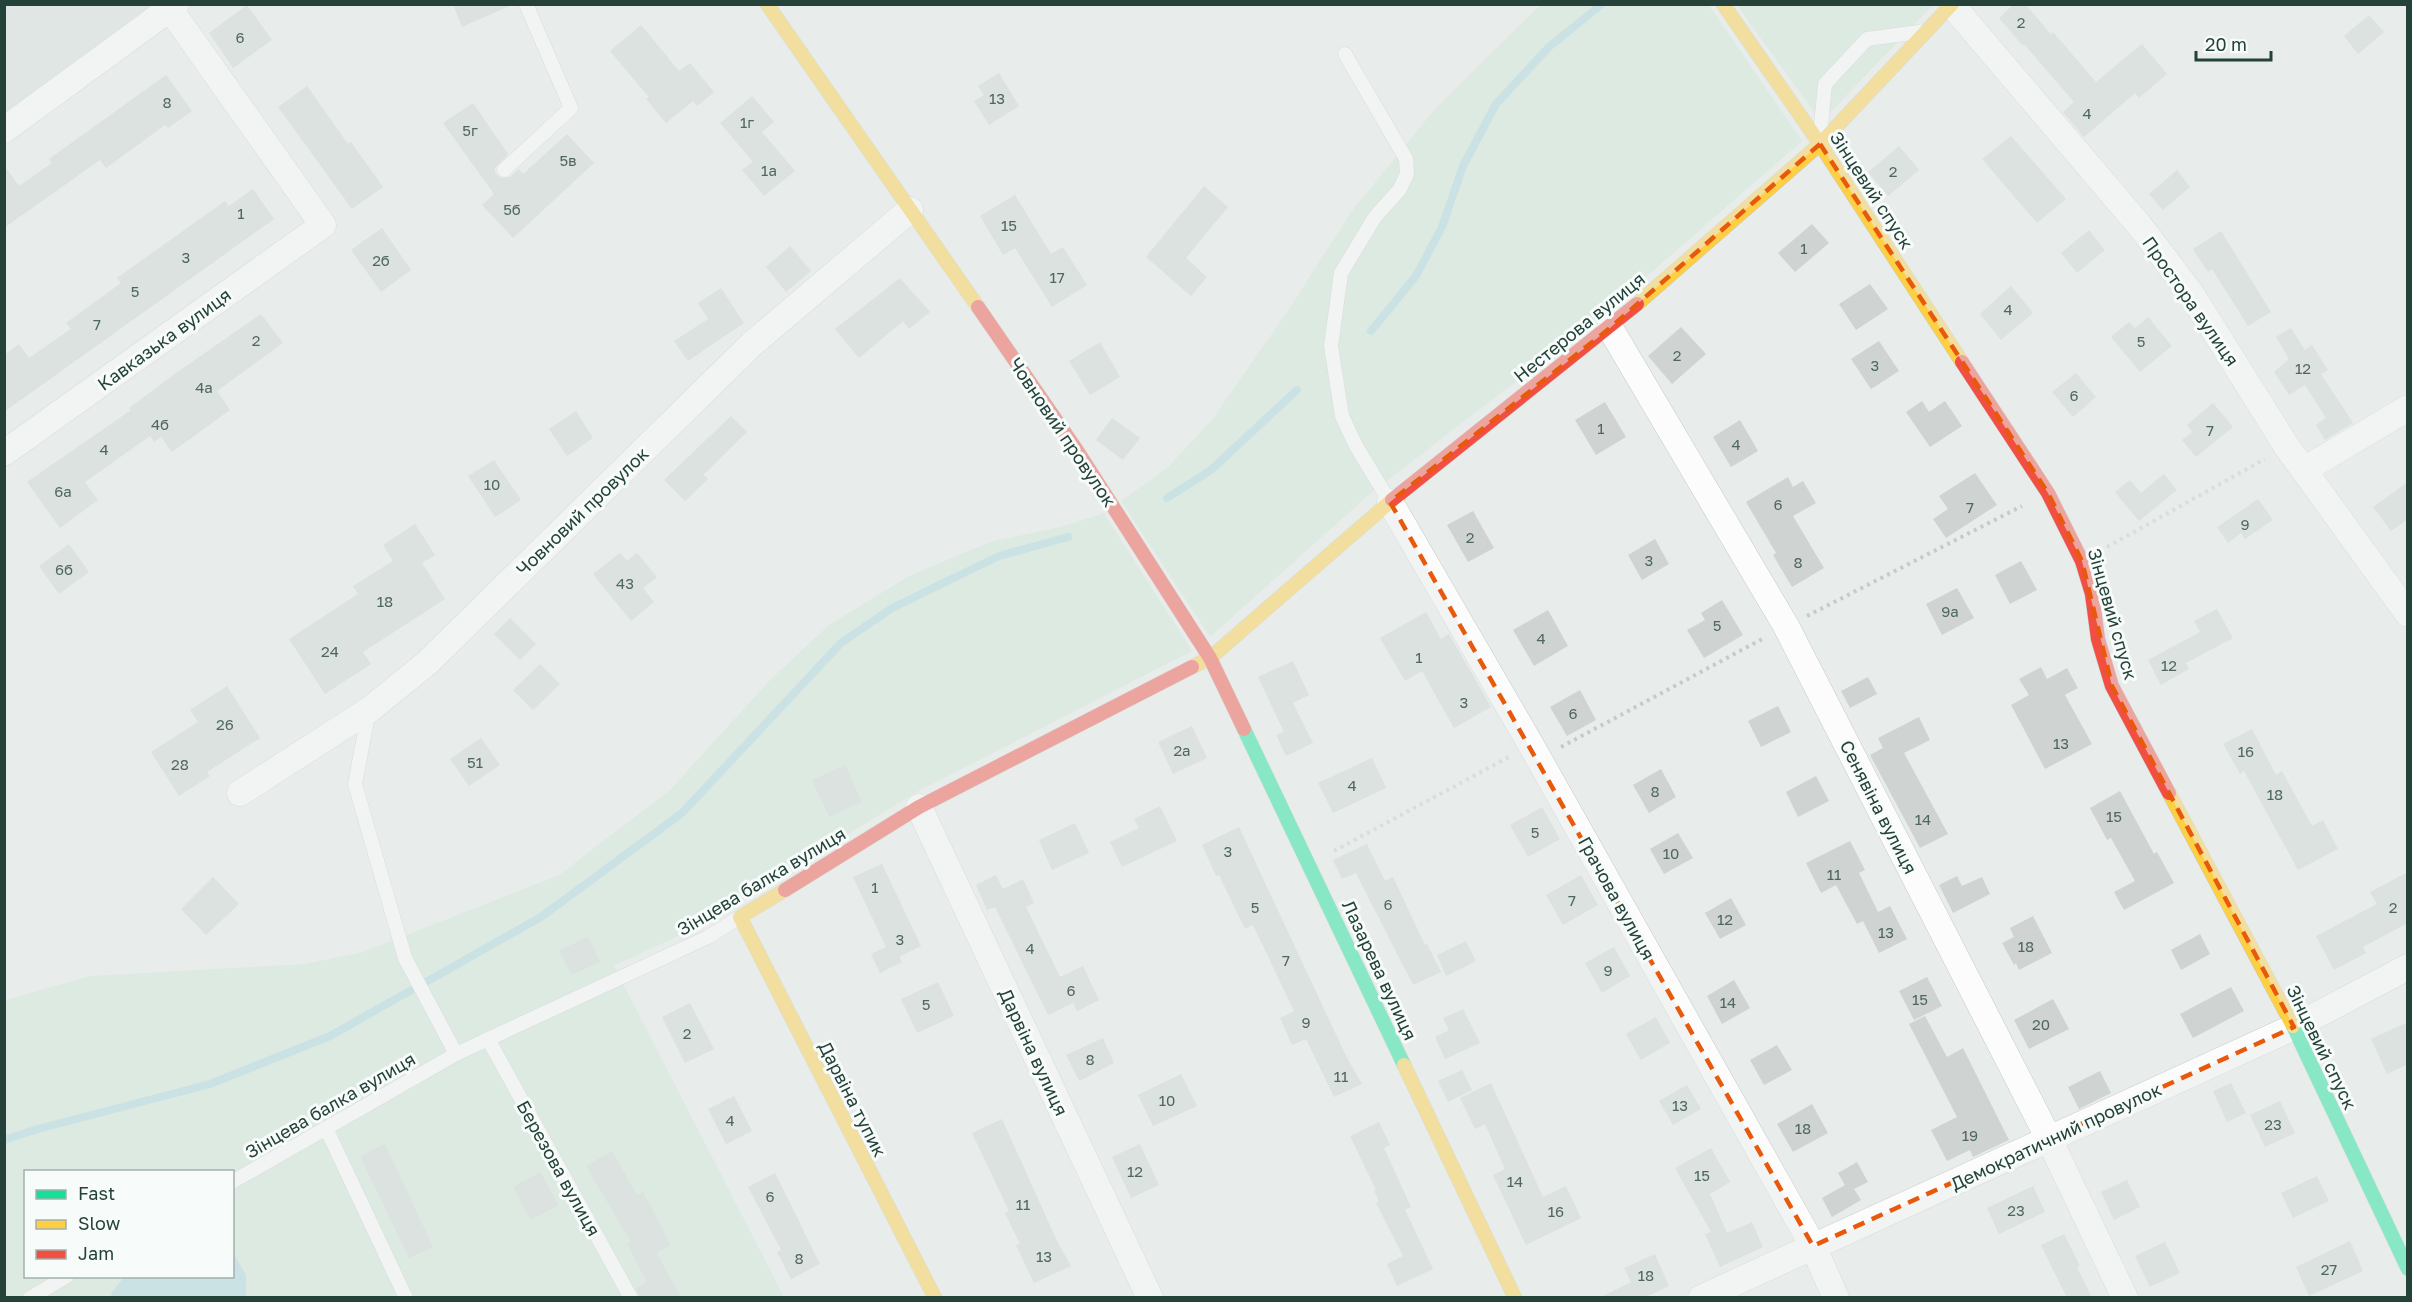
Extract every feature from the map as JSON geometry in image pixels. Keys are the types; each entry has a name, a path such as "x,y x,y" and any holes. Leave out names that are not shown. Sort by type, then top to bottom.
{"street":[{"name":"Човновий провулок","path":"767,4 1076,449 1210,658"},
{"name":"Зінцевий спуск","path":"1723,4 1820,144 2048,493 2082,561 2092,594 2098,639 2112,686 2294,1027 2408,1269"},
{"name":"Нестерова вулиця","path":"1210,658 1390,502 1610,328 1820,144 1952,5"},
{"name":"Простора вулиця","path":"1952,5 2131,216 2182,282 2287,447 2408,614"},
{"path":"4,130 173,7"},
{"name":"Кавказька вулиця","path":"4,453 323,225 173,7"},
{"name":"Човновий провулок","path":"240,793 369,710 427,663 752,344 910,210"},
{"name":"Сенявіна вулиця","path":"1610,328 1786,626 2049,1139 2125,1298"},
{"path":"2304,470 2408,408"},
{"name":"Грачова вулиця","path":"1390,502 1535,752 1813,1246 1836,1298"},
{"name":"Зінцева балка вулиця","path":"740,917 918,807 1210,658"},
{"name":"Лазарева вулиця","path":"1210,658 1515,1298"},
{"name":"Дарвіна вулиця","path":"918,807 1150,1298"},
{"name":"Дарвіна тупик","path":"740,917 935,1298"},
{"name":"Демократичний провулок","path":"1701,1298 2294,1027 2408,967"}],"lane":[{"path":"504,170 571,108 526,4"},
{"path":"1820,144 1825,84 1867,39 1927,31"},
{"path":"1345,54 1406,159 1407,174 1400,189 1375,217 1341,273 1331,346 1342,416 1361,454 1390,502"},
{"path":"369,710 355,784 405,958 456,1054"},
{"name":"Зінцева балка вулиця","path":"234,1181 456,1054 708,937 740,917"},
{"name":"Березова вулиця","path":"488,1039 631,1298"},
{"path":"326,1128 406,1298"},
{"path":"30,1298 64,1278"},
{"path":"55,1284 60,1298"}],"path":[{"path":"2082,561 2287,447"},
{"path":"1310,864 2048,493"}],"highlighted area":[{"path":"1820,144 2048,493 2082,561 2112,686 2294,1027 1813,1246 1390,502 1610,328"}],"shaded area":[{"path":"5,5 164,5 5,121"}],"green space":[{"path":"1540,5 1709,5 1802,141 1601,316 1371,493 1210,637 1121,501 1168,467 1211,421 1289,309 1351,212 1434,110"},
{"path":"1737,5 1933,5 1821,122"},
{"path":"1104,513 1192,651 915,793 702,925 614,966 784,1297 5,1298 5,1000 90,976 305,964 363,952 559,875 670,790 770,680 829,625 909,576 990,542 1064,526"}],"water":[{"path":"234,1255 246,1275 246,1297 111,1297 112,1292 123,1278 234,1278"}],"building":[{"path":"453,4 514,4 462,27"},
{"path":"2014,4 2025,4 2051,34 2053,32 2096,82 2142,44 2167,74 2139,98 2135,93 2084,137 2063,112 2074,102 1999,18"},
{"path":"247,5 272,40 233,68 209,33"},
{"path":"2369,15 2384,32 2358,54 2344,36"},
{"path":"641,25 679,71 690,63 714,92 697,106 693,101 666,123 646,99 649,97 610,51"},
{"path":"999,73 1019,106 989,125 974,101 984,95 978,86"},
{"path":"166,75 192,111 168,128 165,125 106,168 100,160 4,228 4,165 19,186 52,163 49,159"},
{"path":"307,86 348,144 351,142 383,187 352,209 278,107"},
{"path":"752,96 774,122 762,132 795,171 764,196 742,170 753,162 720,123"},
{"path":"473,103 508,154 495,168 495,173 501,178 510,177 519,169 523,174 567,134 594,163 513,238 482,205 494,194 443,123"},
{"path":"2011,136 2066,199 2037,223 1982,159"},
{"path":"1899,146 1919,170 1888,196 1868,172"},
{"path":"2177,170 2190,187 2163,210 2149,194"},
{"path":"1204,186 1228,207 1186,258 1207,277 1191,296 1146,257"},
{"path":"253,189 274,219 4,412 4,355 19,344 29,358 71,329 66,323 121,283 117,278 225,201 229,206"},
{"path":"1015,195 1051,254 1063,247 1087,285 1052,307 1015,248 1003,255 980,216"},
{"path":"1812,224 1829,243 1795,272 1778,253"},
{"path":"382,228 411,270 381,292 351,250"},
{"path":"2089,230 2105,250 2077,273 2061,253"},
{"path":"2221,231 2271,312 2248,326 2212,269 2208,272 2193,249"},
{"path":"790,246 811,271 786,292 766,267"},
{"path":"900,278 930,312 909,329 903,321 859,358 835,329"},
{"path":"1870,284 1888,309 1856,330 1839,304"},
{"path":"2011,286 2033,313 2001,340 1980,314"},
{"path":"721,288 744,323 688,361 674,341 708,319 698,303"},
{"path":"261,314 283,343 217,391 230,410 172,452 161,437 154,442 150,436 85,482 98,500 60,528 27,482 131,410 129,408 176,373"},
{"path":"2148,317 2172,346 2140,372 2111,337 2129,322 2135,328"},
{"path":"1681,327 1706,354 1672,384 1648,356"},
{"path":"2291,328 2305,350 2312,345 2328,370 2321,374 2353,423 2325,440 2316,425 2326,418 2305,385 2289,395 2274,372 2289,359 2276,337"},
{"path":"1879,341 1899,371 1871,389 1851,359"},
{"path":"1100,342 1120,377 1090,395 1069,361"},
{"path":"2076,373 2096,397 2073,417 2052,392"},
{"path":"1922,401 1929,412 1945,401 1962,426 1930,447 1906,412"},
{"path":"1605,402 1626,437 1596,455 1575,420"},
{"path":"2213,403 2233,427 2196,457 2182,440 2192,432 2187,425"},
{"path":"576,411 593,438 567,456 549,429"},
{"path":"731,416 747,432 703,475 708,479 685,501 664,480"},
{"path":"1112,418 1140,438 1123,460 1096,440"},
{"path":"1740,420 1758,451 1731,467 1713,437"},
{"path":"494,460 521,500 495,517 468,476"},
{"path":"1975,473 1997,505 1946,538 1933,519 1948,509 1939,496"},
{"path":"2164,474 2177,490 2139,521 2115,492 2130,480 2141,493"},
{"path":"1788,477 1793,487 1803,481 1816,503 1793,516 1824,568 1792,587 1773,555 1776,553 1746,502"},
{"path":"2408,482 2408,519 2391,531 2373,507"},
{"path":"2258,499 2273,520 2245,539 2241,533 2228,543 2217,527"},
{"path":"1473,511 1494,548 1468,562 1447,525"},
{"path":"415,524 435,555 422,563 445,599 363,652 371,664 325,694 289,639 358,594 353,586 393,561 383,545"},
{"path":"1655,539 1669,564 1642,580 1628,555"},
{"path":"69,544 89,572 59,594 39,566"},
{"path":"620,553 627,561 637,553 657,577 643,588 654,602 631,621 593,574"},
{"path":"2021,561 2037,590 2010,604 1995,575"},
{"path":"1957,588 1974,618 1942,635 1926,604"},
{"path":"1722,600 1743,635 1704,658 1687,630 1705,620 1701,613"},
{"path":"2217,609 2233,638 2186,663 2189,669 2161,685 2148,660 2200,632 2194,621"},
{"path":"1548,610 1568,646 1534,666 1513,630"},
{"path":"1426,612 1441,639 1449,634 1491,707 1454,728 1422,671 1405,681 1380,638"},
{"path":"510,618 536,644 520,660 494,634"},
{"path":"1293,661 1309,695 1293,703 1313,743 1286,756 1276,735 1284,732 1258,677"},
{"path":"540,664 560,684 533,710 513,690"},
{"path":"2041,667 2047,679 2067,668 2078,688 2065,695 2092,744 2045,769 2011,705 2029,695 2019,679"},
{"path":"1868,677 1877,694 1850,708 1841,691"},
{"path":"227,686 260,738 207,772 210,776 179,796 151,752 198,722 190,710"},
{"path":"1580,690 1596,720 1567,736 1550,707"},
{"path":"1778,706 1791,732 1761,747 1748,721"},
{"path":"1919,717 1930,740 1904,753 1948,834 1920,848 1870,755 1883,748 1878,738"},
{"path":"1192,726 1207,758 1173,774 1158,742"},
{"path":"2252,729 2276,775 2282,771 2312,826 2323,820 2338,849 2298,870 2244,771 2240,774 2223,744"},
{"path":"481,738 500,765 469,786 450,759"},
{"path":"1372,758 1386,788 1333,813 1318,783"},
{"path":"845,765 862,802 829,817 812,780"},
{"path":"1661,769 1676,797 1649,813 1633,785"},
{"path":"1816,776 1829,801 1798,817 1786,792"},
{"path":"2120,791 2154,854 2157,852 2174,883 2124,910 2114,892 2135,881 2111,838 2107,840 2090,808"},
{"path":"1160,806 1177,841 1122,867 1110,842 1139,828 1134,819"},
{"path":"1542,807 1560,839 1528,857 1510,825"},
{"path":"1075,823 1089,853 1052,870 1039,840"},
{"path":"1239,827 1346,1056 1362,1084 1334,1097 1306,1039 1292,1045 1280,1018 1294,1011 1253,925 1245,929 1202,845"},
{"path":"1678,833 1693,858 1664,874 1650,849"},
{"path":"1850,841 1865,870 1859,873 1878,912 1890,906 1907,939 1879,953 1863,921 1857,924 1836,885 1821,893 1806,863"},
{"path":"1367,844 1385,881 1393,877 1425,945 1427,944 1441,972 1413,985 1356,873 1342,879 1333,860"},
{"path":"882,864 921,946 899,957 902,962 880,973 871,954 886,947 853,877"},
{"path":"2408,872 2408,923 2363,947 2366,953 2334,970 2316,936 2377,904 2370,892"},
{"path":"996,875 1003,889 1023,879 1034,903 1026,907 1060,977 1083,966 1099,1000 1077,1011 1073,1003 1048,1015 995,907 987,910 976,885"},
{"path":"1581,875 1598,905 1563,925 1546,895"},
{"path":"1957,876 1962,886 1982,877 1990,894 1953,913 1939,885"},
{"path":"213,877 239,904 206,935 181,909"},
{"path":"1731,898 1746,925 1720,939 1705,913"},
{"path":"2033,916 2052,953 2019,970 2002,943 2014,937 2010,928"},
{"path":"2200,934 2210,954 2181,970 2171,950"},
{"path":"588,937 600,962 571,975 559,950"},
{"path":"1466,941 1476,961 1446,976 1437,955"},
{"path":"1614,947 1630,976 1602,993 1585,963"},
{"path":"1927,977 1942,1006 1914,1020 1899,991"},
{"path":"1734,980 1750,1008 1722,1024 1707,996"},
{"path":"938,982 954,1016 917,1033 901,999"},
{"path":"2231,987 2244,1011 2193,1038 2180,1014"},
{"path":"2053,999 2069,1029 2029,1049 2014,1020"},
{"path":"690,1003 714,1049 685,1063 662,1017"},
{"path":"1463,1009 1480,1043 1445,1059 1435,1037 1449,1030 1443,1018"},
{"path":"1925,1016 1947,1057 1963,1048 2009,1140 1973,1157 1970,1150 1947,1161 1931,1130 1957,1117 1909,1024"},
{"path":"1656,1017 1670,1043 1641,1060 1626,1034"},
{"path":"2408,1022 2408,1064 2387,1074 2371,1039"},
{"path":"1103,1038 1114,1063 1079,1081 1066,1055"},
{"path":"1777,1045 1792,1070 1764,1085 1750,1060"},
{"path":"1462,1070 1472,1090 1448,1102 1438,1081"},
{"path":"2100,1071 2111,1093 2079,1109 2068,1087"},
{"path":"1181,1074 1197,1106 1153,1126 1138,1095"},
{"path":"1491,1083 1543,1197 1566,1186 1581,1218 1526,1245 1493,1175 1505,1169 1485,1124 1475,1129 1460,1098"},
{"path":"2231,1083 2246,1113 2227,1122 2213,1091"},
{"path":"1687,1085 1701,1109 1673,1125 1659,1101"},
{"path":"734,1096 752,1131 726,1144 708,1109"},
{"path":"2280,1101 2295,1133 2265,1147 2250,1115"},
{"path":"1812,1104 1828,1133 1793,1152 1777,1124"},
{"path":"1002,1119 1057,1241 1071,1266 1034,1283 1016,1245 1020,1244 1005,1213 1009,1211 972,1133"},
{"path":"1379,1122 1390,1145 1384,1148 1411,1207 1405,1210 1433,1269 1397,1286 1387,1264 1403,1256 1376,1203 1379,1202 1374,1190 1376,1190 1350,1136"},
{"path":"385,1144 433,1247 409,1258 360,1156"},
{"path":"1140,1144 1159,1185 1131,1198 1112,1157"},
{"path":"1711,1148 1730,1182 1710,1194 1727,1233 1752,1222 1763,1247 1720,1267 1705,1234 1711,1232 1675,1168"},
{"path":"612,1151 637,1195 643,1192 671,1245 657,1253 681,1298 640,1298 636,1288 647,1282 627,1244 631,1242 586,1166"},
{"path":"1857,1162 1868,1182 1854,1189 1861,1200 1832,1217 1822,1198 1845,1185 1838,1173"},
{"path":"540,1172 559,1205 531,1220 513,1187"},
{"path":"775,1173 820,1264 791,1279 777,1252 781,1250 748,1187"},
{"path":"2317,1176 2329,1201 2293,1218 2281,1193"},
{"path":"2127,1180 2140,1207 2114,1220 2101,1192"},
{"path":"2033,1186 2045,1212 1999,1234 1987,1208"},
{"path":"2064,1234 2080,1266 2077,1267 2092,1298 2067,1298 2041,1245"},
{"path":"2350,1241 2363,1271 2309,1296 2296,1267"},
{"path":"2165,1242 2180,1273 2150,1287 2135,1256"},
{"path":"1655,1254 1669,1286 1644,1298 1599,1298 1631,1282 1624,1268"}],"waterway":[{"path":"1371,331 1416,276 1442,227 1463,166 1496,104 1549,47 1602,4"},
{"path":"1167,498 1211,470 1297,390"},
{"path":"4,1140 210,1084 330,1036 541,917 682,813 841,643 892,608 999,556 1068,537"}],"traffic: fast":[{"path":"1244,729 1404,1065"},
{"path":"2293,1026 2408,1269"}],"traffic: slow":[{"path":"767,4 978,307"},
{"path":"1723,4 1820,144 1962,362"},
{"path":"1637,304 1820,144 1952,4"},
{"path":"1192,667 1210,658 1392,500"},
{"path":"2169,793 2293,1026"},
{"path":"785,890 740,917 935,1298"},
{"path":"1404,1065 1515,1298"}],"traffic: jam":[{"path":"1392,500 1637,304"},
{"path":"978,307 1076,449 1210,658 1244,729"},
{"path":"1962,362 2048,493 2082,561 2092,594 2098,639 2112,686 2169,793"},
{"path":"785,890 919,807 1192,667"}]}
